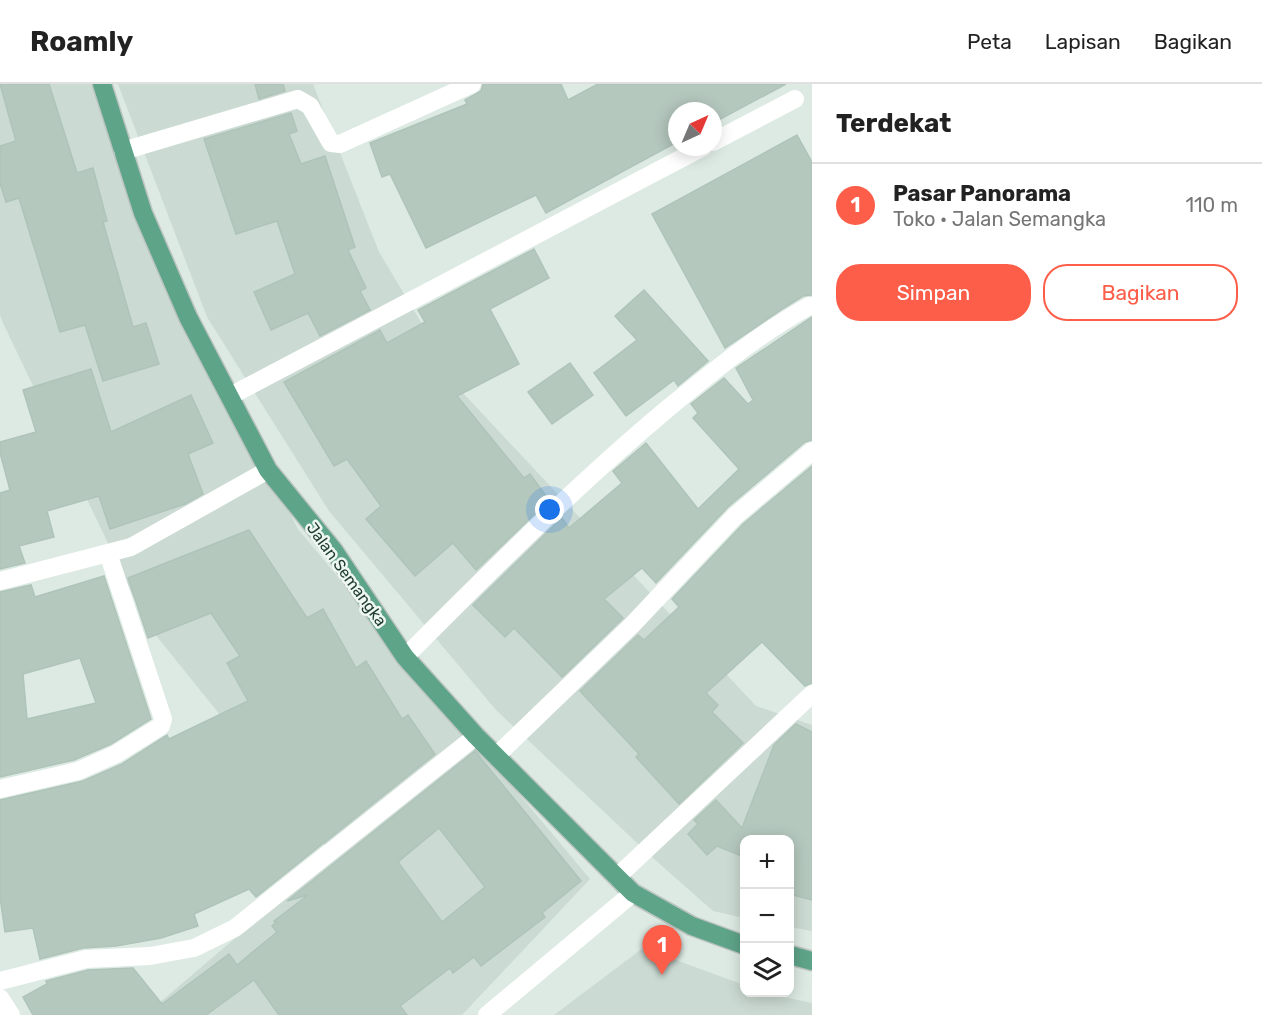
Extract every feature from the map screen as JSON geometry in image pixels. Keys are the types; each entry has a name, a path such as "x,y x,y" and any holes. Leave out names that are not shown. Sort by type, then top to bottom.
{"main road":[{"name":"Jalan Semangka","path":"102,84 143,213 188,317 268,470 334,551 405,657 476,736 633,892 692,926 740,944"},
{"path":"794,956 812,961"}],"street":[{"path":"123,151 298,99 310,106 331,143 340,144 472,84"},
{"path":"722,137 795,99"},
{"path":"230,396 686,156"},
{"path":"405,657 508,555 627,443 716,368 768,329 809,306"},
{"path":"496,756 632,625 735,516 812,451"},
{"path":"0,581 131,547 268,470"},
{"path":"0,789 78,771 116,754 161,726 163,719 108,553"},
{"path":"617,877 812,694"},
{"path":"0,981 86,959 150,956 194,948 234,928 476,736"},
{"path":"487,1015 633,892"},
{"path":"0,998 11,1015"}],"shaded area":[{"path":"0,84 102,84 199,334 298,529 590,879 462,1015 145,1015 333,855 146,623 3,323 0,315"},
{"path":"118,84 313,84 379,252 464,394 756,706 812,725 812,931 794,928 794,835 740,835 740,917 713,911 653,858 496,710 329,511 207,317"},
{"path":"643,948 740,984 740,997 784,997 812,1003 812,1015 554,1015"}],"building":[{"path":"0,84 49,84 77,173 93,168 107,221 103,222 133,327 146,323 159,364 103,381 85,325 60,332 19,198 6,202 0,183 0,146 16,141"},
{"path":"255,84 283,84 285,91 259,99"},
{"path":"483,84 561,84 568,100 598,84 786,84 722,118 722,102 668,102 668,147 546,213 536,195 426,248 390,174 382,177 370,143 467,104 465,100 481,91"},
{"path":"291,113 297,131 289,134 301,164 325,156 355,247 348,250 366,288 360,291 370,310 320,336 308,313 271,330 254,292 295,274 277,221 236,234 204,139"},
{"path":"797,135 812,162 812,295 803,296 725,348 652,214"},
{"path":"534,249 549,278 490,309 519,364 457,396 524,478 530,474 549,500 476,570 453,543 415,576 366,519 381,506 347,459 334,466 284,382 380,330 387,343 425,322 418,310"},
{"path":"644,290 708,361 678,386 674,380 626,416 594,373 637,340 615,316"},
{"path":"812,317 812,440 805,442 728,507 656,583 642,568 604,599 623,618 562,677 514,628 505,637 473,605 562,518 569,528 622,483 613,471 646,443 698,509 739,469 693,418 698,413 691,404 724,378 748,404 753,400 736,368"},
{"path":"570,363 593,395 552,424 528,392"},
{"path":"91,369 111,432 191,395 213,443 188,454 203,494 185,504 110,529 99,496 47,511 54,537 19,546 25,563 0,569 0,493 10,490 0,453 0,442 36,432 23,390"},
{"path":"812,466 812,683 805,686 762,642 706,693 718,705 712,712 743,743 679,804 636,757 639,754 580,691 638,635 644,640 679,607 672,599 743,524"},
{"path":"249,530 307,618 323,609 356,668 366,661 402,719 408,715 435,754 256,897 249,889 194,914 198,926 161,938 116,946 83,948 40,959 33,928 5,932 0,897 0,800 83,781 122,764 167,735 169,739 248,701 227,663 240,656 211,613 148,638 128,578"},
{"path":"104,576 151,719 111,744 74,760 0,777 0,592 31,585 35,597","holes":["80,658 96,703 27,719 23,674"]},
{"path":"796,724 812,732 812,900 794,895 794,835 740,835 740,855 717,846 707,855 688,834 698,824 694,820 716,800 742,828 774,745"},
{"path":"475,751 581,881 542,913 545,917 481,966 474,957 453,973 450,968 400,1006 407,1015 279,1015 254,980 206,1015 33,1015 23,997 47,984 46,981 88,970 133,968 162,1004 229,954 237,965 277,932 272,926 276,922 274,921 308,895 287,901","holes":["439,828 485,887 442,922 398,862"]}],"place":[{"name":"Pasar Panorama","path":"662,975"}]}
